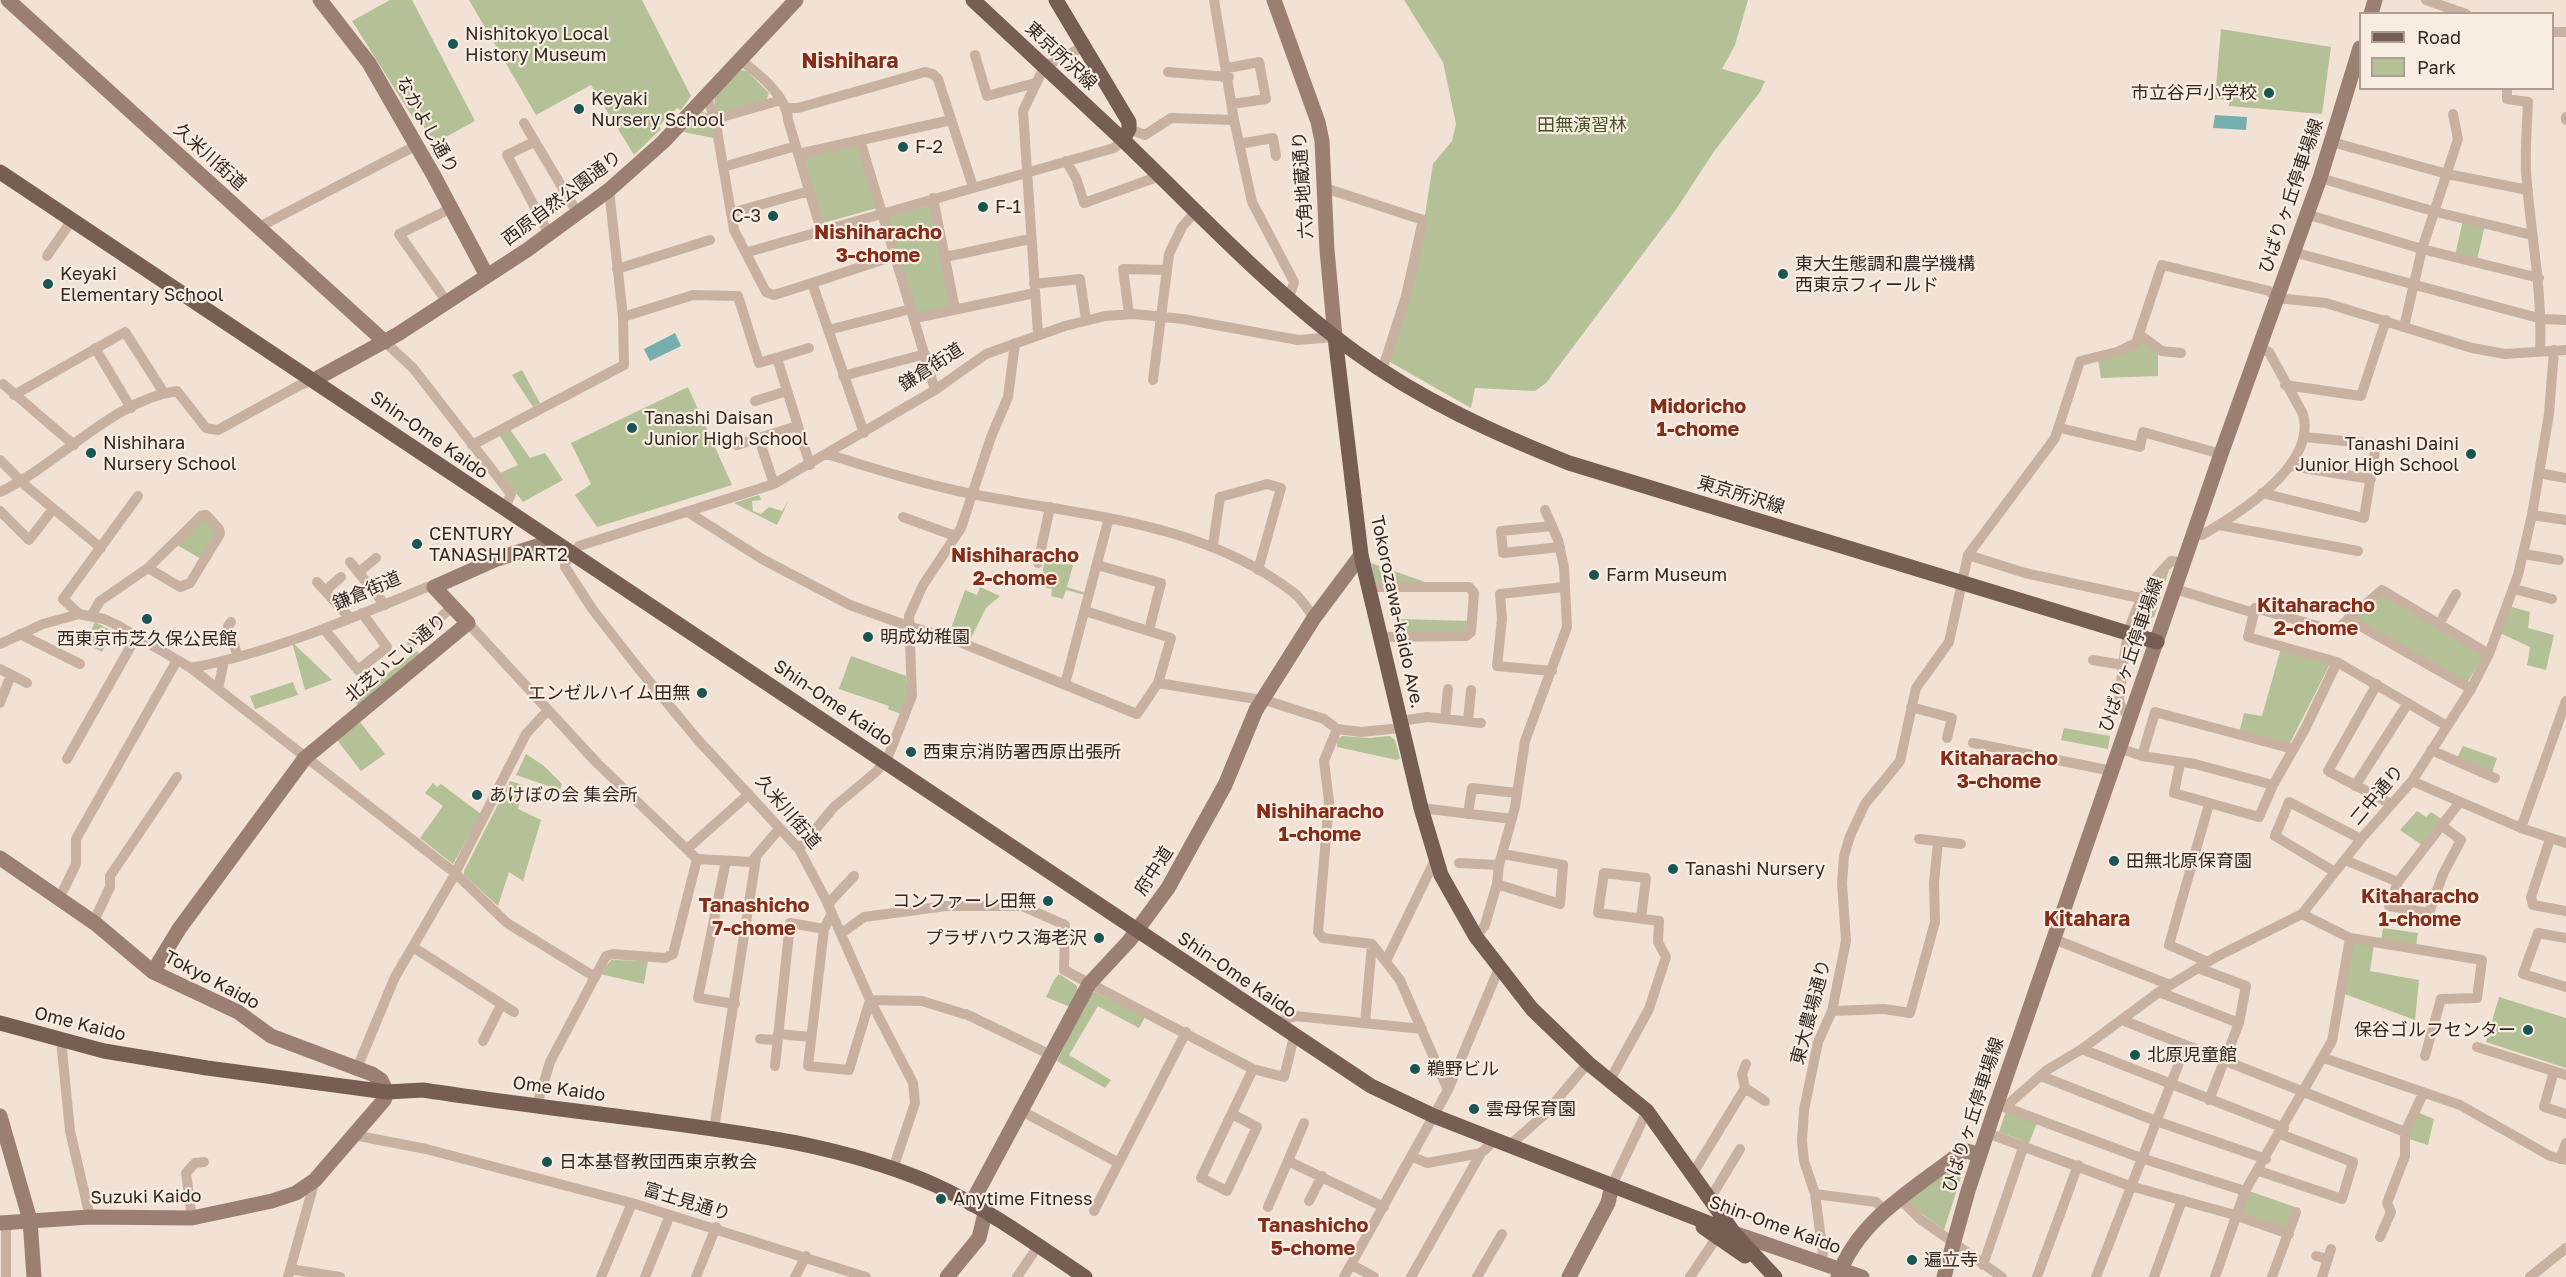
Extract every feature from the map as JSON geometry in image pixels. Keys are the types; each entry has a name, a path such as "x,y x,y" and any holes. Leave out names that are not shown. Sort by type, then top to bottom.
{"main road":[{"name":"東京所沢線","path":"973,0 1044,67 1126,135"},
{"path":"1056,0 1125,115 1126,135 1160,176 1196,211 1289,298 1335,337"},
{"name":"Shin-Ome Kaido","path":"3,178 72,220 314,380 504,510 573,553 1294,1037 1371,1086 1434,1116 1734,1233"},
{"name":"東京所沢線","path":"1335,337 1382,371 1459,416 1569,463 2157,642"},
{"name":"Tokorozawa-kaido Ave.","path":"1335,337 1361,555 1435,860 1451,894 1476,937 1532,1009 1588,1063 1647,1111 1734,1233 1775,1277"},
{"name":"Ome Kaido","path":"0,1023 109,1052 207,1068 387,1092 423,1090 714,1129 821,1148 893,1169 971,1204 1085,1277"},
{"path":"1695,1216 1710,1199"},
{"name":"Shin-Ome Kaido","path":"1676,1209 1744,1256"},
{"name":"Tokorozawa-kaido Ave.","path":"1734,1233 1744,1256 1763,1277"}],"street":[{"name":"久米川街道","path":"8,0 385,342"},
{"name":"なかよし通り","path":"320,0 369,63 417,145 487,276"},
{"name":"西原自然公園通り","path":"314,380 385,342 549,234 609,190 663,142 795,0"},
{"path":"1214,0 1228,73 1234,120 1252,202 1294,282 1289,298"},
{"name":"六角地蔵通り","path":"1274,0 1318,122 1335,337"},
{"path":"2426,0 2460,12"},
{"path":"1038,334 1030,239 1029,172 1023,111 1044,67 1083,47"},
{"name":"ひばりヶ丘停車場線","path":"1944,1277 1987,1133 2001,1106 2054,939 2258,348 2320,178 2359,54"},
{"path":"975,55 987,96 1035,83"},
{"path":"739,59 772,88 784,104 821,230"},
{"path":"1168,72 1228,73 1259,62 1266,99 1232,104"},
{"path":"715,119 784,104 798,108 929,73 939,79 973,187"},
{"path":"2507,90 2506,99 2528,102 2526,170 2532,235 2540,278 2542,318 2540,351"},
{"path":"706,95 715,119 734,230 766,292 770,294 812,283 894,256"},
{"path":"2404,327 2422,249 2458,140 2453,114"},
{"path":"747,252 1114,148 1126,135 1144,135 1171,118 1234,120"},
{"path":"723,167 951,120"},
{"path":"524,123 578,214"},
{"path":"1239,144 1273,138 1276,156"},
{"path":"860,140 935,390"},
{"path":"534,142 507,155 549,234"},
{"path":"2332,142 2447,174 2528,190"},
{"path":"258,227 417,145"},
{"path":"1066,161 1076,178 1084,203 1160,176"},
{"path":"2320,178 2436,212 2532,235"},
{"path":"1324,188 1423,220 1406,296 1382,371"},
{"path":"472,445 624,365 623,317 609,190"},
{"path":"731,213 809,191"},
{"path":"933,198 955,309"},
{"path":"447,302 399,234 450,209"},
{"path":"1153,380 1169,254 1182,227 1196,211"},
{"path":"2306,214 2422,249 2540,278"},
{"path":"47,256 72,220"},
{"path":"945,257 1030,239"},
{"path":"617,268 710,240"},
{"path":"2293,252 2542,318 2566,320"},
{"path":"2181,353 2163,351 2140,335 2162,265 2269,291 2276,298 2326,303 2494,352 2505,354 2566,350"},
{"path":"1129,314 1123,269 1167,270"},
{"path":"828,330 913,314 955,309 1080,279 1086,320"},
{"path":"812,283 864,433"},
{"path":"623,317 693,295 738,296 759,363 809,348"},
{"name":"鎌倉街道","path":"573,553 579,546 607,535 774,484 935,390 986,354 1038,334 1086,320 1129,314 1162,317 1298,340 1335,337"},
{"path":"2285,385 2361,396 2386,320"},
{"path":"14,395 125,332 164,393"},
{"name":"東大農場通り","path":"1820,1263 1823,1254 1815,1194 1804,1161 1802,1141 1804,1110 1818,1042 1832,1011 1846,941 1842,883 1844,856 1853,825 1865,804 1900,761 1907,741 1911,707 1922,678 1949,642 1960,582 1968,555 2060,428 2080,361 2117,352 2136,343 2140,335"},
{"path":"385,342 413,368 511,494 504,510"},
{"path":"799,849 834,807 877,771 885,761 912,696 909,616 923,585 961,528 1009,392 1015,343"},
{"path":"95,348 131,408"},
{"path":"2194,534 2202,535 2220,525 2262,493 2291,466 2304,437 2306,423 2303,414 2285,385 2269,352 2258,348"},
{"name":"二中通り","path":"2001,1106 2159,992 2208,962 2302,914 2361,839 2412,781 2471,689 2489,654 2514,589 2532,515 2549,414 2554,350"},
{"path":"843,376 925,354"},
{"path":"777,358 810,465"},
{"path":"0,492 23,481 131,408 164,393 177,391 206,428 218,430 300,385 314,380"},
{"path":"3,384 74,445"},
{"path":"755,401 787,391"},
{"path":"737,445 798,426"},
{"path":"2060,428 2140,447 2143,432 2221,454"},
{"path":"2262,493 2364,518 2376,444 2304,437"},
{"path":"759,439 774,484"},
{"path":"827,454 916,482 1109,518 1186,536 1213,545 1296,594 1314,618"},
{"path":"0,460 101,548"},
{"path":"2291,466 2372,479"},
{"path":"2539,473 2566,477"},
{"path":"1213,545 1220,497 1267,484 1281,488 1258,570"},
{"path":"79,614 63,599 138,496"},
{"path":"1038,563 1050,507"},
{"path":"0,511 29,540 54,509"},
{"path":"1476,937 1485,925 1497,884 1499,865 1512,819 1525,741 1567,627 1564,567 1560,547 1545,510"},
{"path":"688,512 762,559 850,605 950,638 1137,714 1158,682 1172,638 1085,610"},
{"path":"91,616 100,601 148,568 201,516 206,515 219,529 220,534 190,584 180,587 148,568"},
{"path":"2532,515 2566,520"},
{"path":"903,518 955,536"},
{"path":"1065,684 1109,518"},
{"path":"2220,525 2358,551"},
{"path":"1552,526 1501,531 1503,553 1560,547"},
{"name":"鎌倉街道","path":"191,668 238,657 324,629 427,587 434,587 497,559 553,541"},
{"name":"久米川街道","path":"573,553 565,567 593,610 698,740 799,849 842,933 870,1000 915,1090 913,1112 893,1169"},
{"path":"2524,554 2559,560"},
{"name":"府中道","path":"971,1204 1089,984 1137,932 1168,888 1203,828 1262,700 1314,618 1361,555"},
{"path":"1968,555 2025,573 2140,598"},
{"path":"359,572 376,558"},
{"path":"2130,717 2120,705 2127,632 2140,598 2171,561 2184,563"},
{"path":"350,562 385,605"},
{"path":"1097,565 1161,583 1149,630"},
{"path":"325,591 341,577"},
{"path":"317,582 350,618"},
{"path":"434,587 468,623"},
{"path":"1369,587 1469,587 1474,593 1471,632 1466,636 1380,637"},
{"path":"1552,672 1497,666 1503,619 1500,594 1564,587"},
{"path":"2175,589 2254,613"},
{"path":"2514,589 2552,599"},
{"path":"2447,726 2337,662 2248,637 2255,608 2335,631 2382,590 2489,654"},
{"path":"2439,624 2456,594"},
{"path":"412,643 453,606"},
{"path":"324,629 358,670 387,646 363,613"},
{"path":"0,644 43,624 79,614 104,619 176,662 191,668 455,873 507,923 595,977"},
{"path":"2348,619 2471,689"},
{"path":"231,621 228,626 238,657"},
{"name":"北芝いこい通り","path":"153,972 179,929 305,758 468,623 547,711 697,859"},
{"path":"20,634 72,664"},
{"path":"67,759 135,637"},
{"path":"2093,660 2123,665"},
{"path":"218,689 224,661"},
{"path":"60,897 76,864 76,839 176,662"},
{"path":"2180,763 2174,793 2259,818 2337,662"},
{"path":"0,669 27,683"},
{"path":"0,703 11,675"},
{"path":"1158,682 1262,700 1324,719 1337,729 1361,732 1427,717 1481,723"},
{"path":"2377,684 2328,771 2391,804"},
{"path":"1445,719 1448,689"},
{"path":"1468,722 1471,690"},
{"path":"2521,828 2566,701"},
{"path":"2355,786 2408,703"},
{"path":"1911,707 1952,718 1947,738"},
{"path":"357,1068 385,998 455,873 526,734 547,711"},
{"path":"2142,756 2155,712 2293,749"},
{"path":"1337,729 1326,754 1323,771 1329,802 1318,932 1323,938 1372,944 1386,961 1400,980 1448,1090"},
{"path":"1973,743 2112,771"},
{"path":"2120,748 2142,756 2180,763 2272,788 2289,802 2361,839"},
{"path":"2431,750 2495,778"},
{"path":"93,922 110,887 110,876 177,777"},
{"path":"2412,781 2521,828 2566,843"},
{"path":"1468,814 1472,788 1517,793"},
{"path":"687,849 749,794"},
{"path":"2289,802 2276,836 2335,872"},
{"path":"2441,825 2461,840 2443,874 2429,913 2389,906 2398,882 2441,825 2459,803"},
{"path":"2208,962 2169,945 2209,804"},
{"path":"1421,808 1512,819"},
{"path":"537,1106 550,1062 606,956 613,954 670,957 678,939 697,859 751,862 780,828"},
{"path":"1919,839 1961,844"},
{"path":"2550,839 2532,897 2533,905 2566,911"},
{"path":"1832,1011 1884,1009 1910,1013 1935,922 1934,883 1938,842"},
{"path":"1497,884 1560,904 1563,865 1503,854"},
{"name":"Tokyo Kaido","path":"0,858 60,897 153,972 238,1012 271,1036 376,1076 387,1092"},
{"path":"714,1129 756,858"},
{"path":"1386,961 1435,860"},
{"path":"2345,860 2398,882"},
{"path":"726,861 698,998 735,1004"},
{"path":"1459,863 1499,865"},
{"path":"1610,1080 1649,1009 1666,957 1658,942 1659,921 1598,913 1604,873 1646,878 1641,918"},
{"path":"854,876 830,909 824,929 808,1066 849,1070 870,1000 922,1001 965,1014 1051,1055"},
{"path":"842,933 864,917 946,906 1022,906 1065,925 1064,970 1253,1069 1284,1077 1294,1037"},
{"path":"2302,914 2350,938 2482,960 2477,998 2442,999 2425,1056"},
{"path":"775,1066 790,923 824,929"},
{"path":"2566,938 2538,933 2523,974 2566,987"},
{"path":"2216,1277 2235,1215 2245,1191 2266,1159 2332,1041 2350,938"},
{"path":"2054,939 2170,985"},
{"path":"1365,1023 1372,944"},
{"path":"413,947 462,976 514,1012"},
{"path":"1344,1277 1448,1090 1499,968"},
{"path":"2198,968 2246,986 2239,1023 2209,1100"},
{"path":"2159,992 2239,1023"},
{"path":"483,1041 501,1005"},
{"path":"1275,1023 1295,1016 1422,1029"},
{"path":"2122,1020 2405,1132"},
{"path":"1094,1211 1186,1032"},
{"path":"760,1039 811,1037"},
{"path":"61,1040 70,1131 90,1217"},
{"path":"2096,1277 2186,1045"},
{"path":"2477,1047 2566,1075"},
{"path":"2082,1049 2209,1100 2353,1162 2342,1199 2259,1171"},
{"path":"2324,1058 2460,1105 2550,1156 2563,1160 2566,1143"},
{"path":"1413,1156 1426,1162 1481,1153 1502,1142 1544,1115 1588,1063"},
{"path":"1693,1173 1745,1088 1742,1074 1746,1064"},
{"path":"1232,1114 1257,1127 1227,1191 1201,1178 1253,1069"},
{"path":"2554,1071 2544,1107 2566,1114"},
{"path":"2041,1076 2156,1121 2266,1159"},
{"path":"1745,1088 1766,1101"},
{"name":"Suzuki Kaido","path":"3,1223 90,1217 192,1218 272,1201 296,1193 315,1180 384,1100 387,1092"},
{"path":"2380,1237 2391,1212 2387,1203 2405,1156 2405,1132 2423,1094"},
{"path":"2001,1106 2141,1158 2245,1191"},
{"path":"1020,1110 1119,1163"},
{"path":"1569,1277 1608,1203 1612,1185 1647,1111"},
{"path":"0,1116 30,1220 34,1277"},
{"path":"1268,1207 1304,1123"},
{"path":"1987,1133 2130,1186 2235,1215 2289,1234"},
{"name":"富士見通り","path":"354,1135 426,1149 632,1203 716,1227 866,1277"},
{"path":"1983,1265 2024,1145"},
{"path":"1710,1199 1740,1149"},
{"path":"1839,1273 1869,1226 1884,1210 1960,1152 1980,1155"},
{"path":"1411,1277 1481,1153"},
{"path":"1288,1161 1384,1207"},
{"path":"192,1218 186,1173 195,1163 204,1162"},
{"path":"2037,1277 2078,1165"},
{"path":"1310,1201 1322,1176"},
{"path":"315,1180 289,1273 340,1277"},
{"path":"1815,1194 1876,1202 1884,1210"},
{"path":"1900,1198 1920,1219 2002,1277"},
{"path":"2154,1277 2182,1200"},
{"path":"601,1277 632,1203"},
{"path":"2272,1277 2285,1236 2289,1234 2296,1212"},
{"path":"947,1277 979,1238 985,1213"},
{"path":"645,1277 670,1215"},
{"path":"3,1223 6,1277"},
{"path":"696,1277 716,1227"},
{"name":"Shin-Ome Kaido","path":"1734,1233 1820,1263 1839,1273 1862,1277"},
{"path":"1477,1277 1502,1234"},
{"path":"1690,1277 1717,1237"},
{"path":"1017,1277 1038,1246"},
{"path":"2530,1277 2566,1248"},
{"path":"2316,1256 2330,1254 2322,1277"},
{"path":"795,1277 806,1256"},
{"path":"1352,1265 1374,1277"}],"green space":[{"path":"390,0 412,0 475,121 433,144 420,120 415,121 352,21"},
{"path":"469,0 642,0 691,96 681,110 677,108 659,126 661,129 634,155 591,85 536,115"},
{"name":"田無演習林","path":"1404,0 1748,0 1735,45 1722,69 1765,81 1760,92 1715,150 1675,211 1546,383 1535,391 1475,388 1471,408 1390,362 1421,240 1433,164 1452,141 1456,124 1443,62"},
{"path":"2221,29 2331,47 2322,114 2229,106 2229,100 2215,99"},
{"path":"741,70 747,71 769,93 766,101 723,113 716,111 714,96"},
{"path":"702,112 709,114 714,138 683,132"},
{"path":"859,143 877,208 823,223 803,154"},
{"path":"931,205 953,308 916,314 886,217"},
{"path":"2463,220 2485,225 2477,260 2455,255"},
{"path":"2139,339 2158,353 2158,376 2101,378 2098,359"},
{"path":"522,370 540,403 533,407 512,375"},
{"path":"688,387 732,485 597,527 575,495 591,484 571,443"},
{"path":"509,428 530,458 545,453 563,480 523,502 500,473 518,465 498,433"},
{"path":"759,495 761,500 752,501 753,511 761,514 769,507 782,511 789,500 777,525 734,503"},
{"path":"201,519 206,519 216,530 216,534 201,559 177,545"},
{"path":"1045,559 1073,565 1067,587 1086,593 1085,595 1066,590 1063,599 1051,596 1052,589 1040,586"},
{"path":"1371,563 1425,582 1375,583"},
{"path":"2170,567 2154,617 2141,623 2135,621 2142,605"},
{"path":"980,587 1000,596 986,608 969,642 949,634 965,590 977,595"},
{"path":"2382,594 2485,654 2467,683 2353,619"},
{"path":"2508,606 2530,612 2528,628 2554,635 2546,670 2527,665 2530,647 2500,633"},
{"path":"1401,619 1469,621 1465,633 1401,633"},
{"path":"95,622 112,631 102,652 85,643"},
{"path":"292,642 332,680 305,690"},
{"path":"2281,648 2331,662 2288,747 2239,733 2244,713 2262,716"},
{"path":"417,651 421,655 359,706 353,700"},
{"path":"851,656 906,676 908,693 901,714 888,709 889,706 839,689"},
{"path":"293,682 298,695 255,709 250,696"},
{"path":"360,722 385,754 361,771 337,740"},
{"path":"2064,728 2110,736 2108,749 2061,740"},
{"path":"1342,736 1369,738 1390,736 1395,740 1400,758 1397,760 1337,747 1337,740"},
{"path":"2463,746 2497,758 2492,773 2457,758"},
{"path":"526,754 544,766 562,784 560,790 516,775"},
{"path":"510,781 523,785 518,809 541,820 523,881 509,872 498,906 464,875 464,871"},
{"path":"433,783 437,787 441,784 481,814 453,864 420,838 443,806 425,793"},
{"path":"2417,811 2426,817 2431,812 2443,820 2422,845 2400,830"},
{"path":"2383,928 2418,933 2416,946 2381,941"},
{"path":"2353,940 2374,944 2370,971 2419,980 2415,1020 2342,993"},
{"path":"611,960 648,961 644,984 600,974"},
{"path":"1059,974 1076,985 1078,991 1070,1007 1046,997"},
{"path":"1095,992 1145,1017 1139,1028 1098,1006 1069,1055 1111,1080 1105,1088 1057,1061 1089,994"},
{"name":"保谷ゴルフセンター","path":"2499,997 2566,1018 2566,1068 2486,1042"},
{"path":"2006,1111 2037,1123 2029,1143 1999,1132"},
{"path":"2417,1112 2434,1119 2428,1145 2409,1139 2408,1133"},
{"path":"1964,1158 1966,1161 1944,1230 1906,1202"},
{"path":"2249,1191 2295,1207 2287,1232 2237,1213"}],"water":[{"path":"2215,115 2247,117 2246,130 2213,128"},
{"path":"675,333 681,346 650,361 644,349"}],"place":[{"name":"Nishitokyo Local History Museum","path":"453,44"},
{"name":"市立谷戸小学校","path":"2269,93"},
{"name":"Keyaki Nursery School","path":"579,109"},
{"name":"F-2","path":"903,147"},
{"name":"F-1","path":"983,207"},
{"name":"C-3","path":"773,216"},
{"name":"東大生態調和農学機構 西東京フィールド","path":"1783,274"},
{"name":"Keyaki Elementary School","path":"48,284"},
{"name":"Tanashi Daisan Junior High School","path":"632,428"},
{"name":"Nishihara Nursery School","path":"91,453"},
{"name":"Tanashi Daini Junior High School","path":"2471,454"},
{"name":"CENTURY TANASHI PART2","path":"417,544"},
{"name":"Farm Museum","path":"1594,575"},
{"name":"西東京市芝久保公民館","path":"147,619"},
{"name":"明成幼稚園","path":"868,637"},
{"name":"エンゼルハイム田無","path":"702,693"},
{"name":"西東京消防署西原出張所","path":"911,752"},
{"name":"あけぼの会 集会所","path":"477,795"},
{"name":"田無北原保育園","path":"2114,861"},
{"name":"Tanashi Nursery","path":"1673,869"},
{"name":"コンファーレ田無","path":"1048,901"},
{"name":"プラザハウス海老沢","path":"1099,938"},
{"name":"保谷ゴルフセンター","path":"2528,1030"},
{"name":"北原児童館","path":"2135,1055"},
{"name":"鵜野ビル","path":"1415,1069"},
{"name":"雲母保育園","path":"1474,1109"},
{"name":"日本基督教団西東京教会","path":"547,1162"},
{"name":"Anytime Fitness","path":"941,1199"},
{"name":"遍立寺","path":"1912,1260"}],"district":[{"name":"Nishihara","path":"850,61"},
{"name":"Nishiharacho 3-chome","path":"878,244"},
{"name":"Midoricho 1-chome","path":"1698,418"},
{"name":"Nishiharacho 2-chome","path":"1015,568"},
{"name":"Kitaharacho 2-chome","path":"2316,618"},
{"name":"Kitaharacho 3-chome","path":"1999,770"},
{"name":"Nishiharacho 1-chome","path":"1320,824"},
{"name":"Kitaharacho 1-chome","path":"2420,908"},
{"name":"Tanashicho 7-chome","path":"754,918"},
{"name":"Kitahara","path":"2087,919"},
{"name":"Tanashicho 5-chome","path":"1313,1238"}]}
